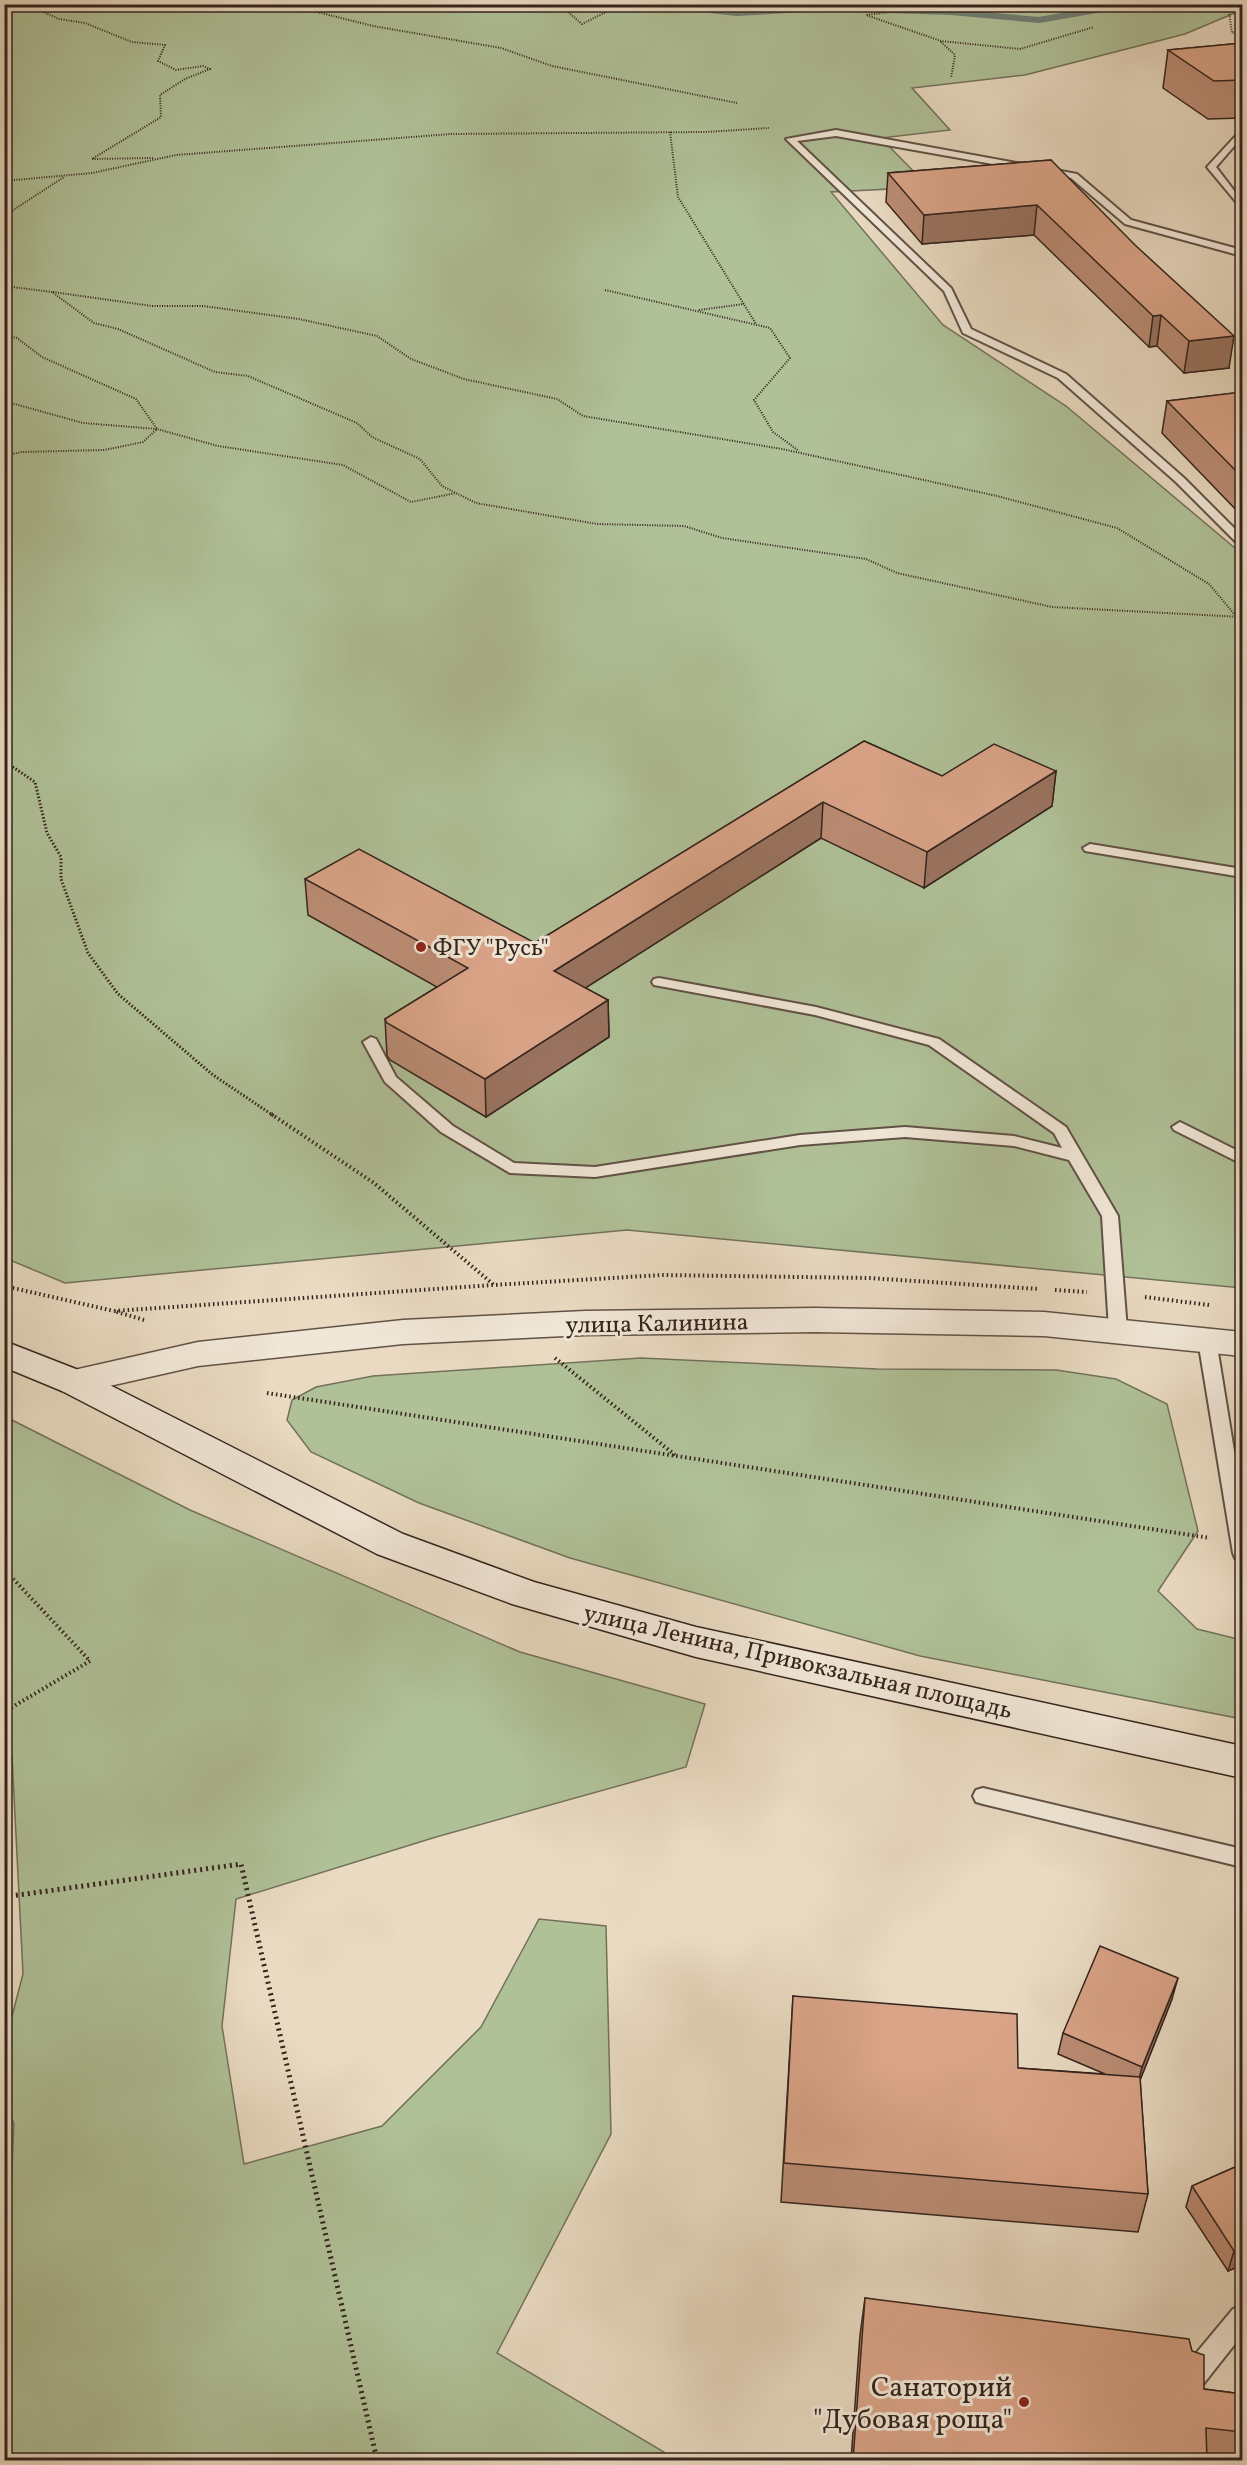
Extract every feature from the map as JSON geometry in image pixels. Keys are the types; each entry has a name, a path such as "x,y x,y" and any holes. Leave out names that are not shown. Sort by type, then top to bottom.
{"main road":[{"name":"улица Калинина","path":"74,1382 198,1354 403,1332 514,1327 815,1320 1044,1324 1242,1344"},
{"name":"улица Ленина, Привокзальная площадь","path":"4,1353 74,1382 390,1544 526,1594 696,1642 1242,1762"}],"lane":[{"path":"1242,132 1211,167 1242,206"},
{"path":"790,139 836,133 1074,176 1128,222 1242,253"},
{"path":"790,139 948,290 968,331 1062,376 1180,480 1242,542"},
{"path":"1089,848 1242,873"},
{"path":"659,982 816,1011 934,1042 1060,1130 1110,1216 1118,1330"},
{"path":"371,1042 390,1079 447,1129 510,1168 595,1172 800,1140 905,1132 1014,1141 1076,1156"},
{"path":"1180,1127 1242,1159"},
{"path":"1207,1340 1241,1548"},
{"path":"983,1796 1242,1858"},
{"path":"1192,2378 1242,2318"}],"path":[{"path":"27,4 59,19 85,23 132,42 165,45 158,61 176,70 203,66 210,69 185,79 160,95 162,117 92,159 163,158 451,134 670,132 772,128 790,139"},
{"path":"285,4 373,26 501,48 552,66 737,103"},
{"path":"559,4 582,24 621,5"},
{"path":"616,4 650,7 694,5"},
{"path":"689,4 745,9 797,4"},
{"path":"822,4 959,4"},
{"path":"993,4 1015,11 1044,11 1082,4"},
{"path":"1122,4 1142,9 1184,4"},
{"path":"1227,4 1232,33 1242,30"},
{"path":"892,5 890,12 866,15 941,41 1020,49 1094,27"},
{"path":"941,41 955,55 951,78"},
{"path":"670,132 678,197 757,325"},
{"path":"4,182 92,173 163,158"},
{"path":"4,216 67,176"},
{"path":"4,286 152,306 203,306 299,319 377,336 411,358 443,371 464,379 557,399 583,416 802,453 997,496 1117,528 1209,584 1236,616"},
{"path":"605,290 770,328 790,358 754,400 773,432 802,453"},
{"path":"52,292 94,323 118,328 215,372 248,376 357,423 372,437 420,459 442,486 476,503 597,524 684,526 722,538 866,559 897,573 1052,607 1242,616"},
{"path":"695,311 744,304"},
{"path":"4,335 17,338 42,357 136,399 157,429"},
{"path":"4,401 83,423 157,429 218,446 343,465 411,502 456,493"},
{"path":"4,456 32,452 104,450 143,442 157,429"},
{"path":"114,1311 494,1285"},
{"path":"4,1286 144,1320"},
{"path":"552,1356 676,1455"},
{"path":"267,1393 676,1455 1241,1548"},
{"path":"4,1569 90,1661 4,1712"},
{"path":"4,1897 241,1864 377,2460"}],"green space":[{"path":"4,5 1242,5 1242,10 1185,34 1025,75 912,88 950,130 881,138 929,187 831,192 943,325 1066,406 1242,554 1242,1288 627,1230 65,1283 5,1258"},
{"path":"641,1358 877,1369 1056,1370 1116,1379 1167,1404 1198,1531 1158,1591 1197,1629 1242,1640 1242,1719 920,1656 570,1558 419,1503 311,1452 287,1420 292,1400 316,1387 373,1376"},
{"path":"4,1416 190,1510 520,1652 705,1704 686,1767 436,1837 236,1899 222,2026 244,2164 382,2126 481,2027 539,1919 606,1926 611,2134 497,2353 664,2452 662,2460 5,2460 4,2047 23,1974 12,1756 4,1746"}],"water":[{"path":"5,2106 14,2123 5,2332"}],"building":[{"path":"1242,43 1242,80 1214,81 1168,50"},
{"path":"1051,160 1135,245 1234,336 1189,341 1161,315 1153,316 1037,205 924,215 888,173"},
{"path":"1242,392 1242,477 1167,401"},
{"path":"864,741 942,776 994,744 1056,771 927,852 823,802 554,971 608,1000 485,1079 387,1023 385,1019 468,968 305,879 359,849 535,943"},
{"path":"1100,1946 1178,1978 1142,2067 1063,2033"},
{"path":"793,1996 1017,2014 1018,2068 1140,2077 1148,2194 784,2163"},
{"path":"1242,2164 1242,2247 1234,2251 1192,2186"},
{"name":"Санаторий \"Дубовая роща\"","path":"865,2298 1189,2339 1192,2351 1204,2355 1204,2389 1242,2394 1242,2432 1206,2428 1207,2460 853,2460"}],"waterway":[{"path":"657,4 737,13 820,8 951,12 1039,20 1108,8 1113,4"}],"place":[{"name":"ФГУ \"Русь\"","path":"421,947"},
{"name":"Санаторий \"Дубовая роща\"","path":"1024,2402"}]}
